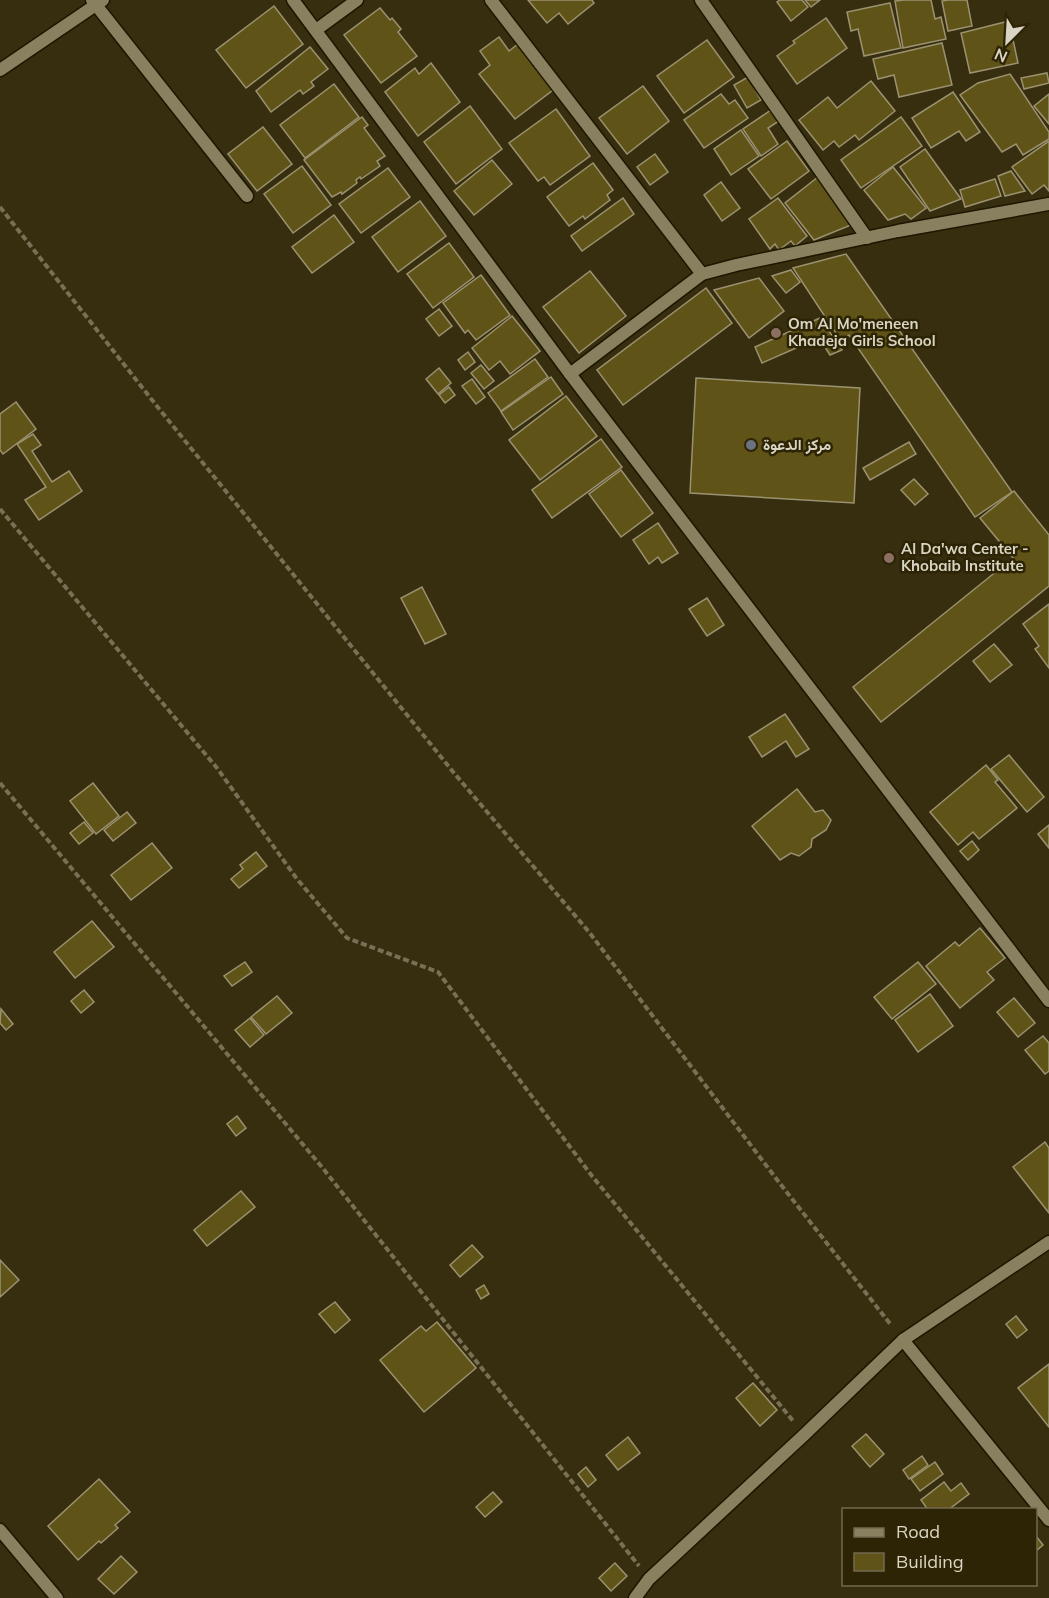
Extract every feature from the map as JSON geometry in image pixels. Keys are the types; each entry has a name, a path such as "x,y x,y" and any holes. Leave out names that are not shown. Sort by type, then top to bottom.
{"street":[{"path":"293,0 570,374 1049,1001"},
{"path":"316,30 357,0"},
{"path":"490,0 702,274"},
{"path":"701,0 867,238"},
{"path":"0,70 97,2 247,196"},
{"path":"570,374 702,274 867,238 1049,204"},
{"path":"635,1598 649,1579 903,1340 1049,1242"},
{"path":"903,1340 1049,1520"},
{"path":"0,1530 57,1598"}],"path":[{"path":"0,207 156,405 440,754 590,932 778,1181 903,1340"},
{"path":"0,509 217,768 297,879 346,939 438,972 592,1176 804,1435"},
{"path":"0,783 321,1166 649,1579"}],"building":[{"path":"528,0 592,0 594,3 568,24 559,13 547,23"},
{"path":"802,0 808,7 791,21 777,2"},
{"path":"805,0 820,0 811,7"},
{"path":"931,0 935,19 941,17 946,39 903,48 895,1"},
{"path":"967,0 972,26 948,31 942,1"},
{"path":"890,3 901,48 864,56 858,29 851,31 847,12"},
{"path":"274,6 303,44 246,88 216,50"},
{"path":"380,8 401,29 398,32 417,56 381,83 344,35"},
{"path":"826,18 847,48 797,84 777,56 795,43 793,41"},
{"path":"1009,21 1018,63 970,73 961,33"},
{"path":"499,37 509,51 518,44 553,90 515,119 479,74 490,65 480,51"},
{"path":"707,40 734,77 684,113 657,76"},
{"path":"942,43 952,85 899,97 894,75 878,79 873,59"},
{"path":"310,47 328,69 311,82 314,86 303,94 300,90 271,112 256,91"},
{"path":"431,63 460,102 418,136 385,92 415,68 419,74"},
{"path":"1047,73 1049,83 1024,89 1021,78"},
{"path":"1010,74 1049,132 1049,139 1023,155 1016,144 1002,152 960,95 978,83"},
{"path":"748,77 761,100 747,108 734,85"},
{"path":"871,81 895,111 859,140 855,135 839,147 834,141 823,150 799,120 828,97 837,108"},
{"path":"334,84 359,117 305,158 280,125"},
{"path":"643,86 669,121 627,154 599,118"},
{"path":"953,92 980,132 966,141 959,131 931,148 912,118"},
{"path":"721,94 729,104 735,100 748,118 704,148 684,120"},
{"path":"1049,94 1049,124 1034,106"},
{"path":"470,106 502,149 456,184 424,142"},
{"path":"556,109 590,156 550,185 544,177 538,181 509,143"},
{"path":"771,110 779,121 768,128 778,144 761,156 743,129"},
{"path":"362,117 368,125 364,128 385,156 377,161 380,166 361,179 360,177 356,180 357,183 342,194 341,192 332,197 304,160"},
{"path":"901,117 922,146 861,188 841,160"},
{"path":"263,127 292,164 257,191 228,154"},
{"path":"741,130 759,156 731,175 714,149"},
{"path":"787,141 809,171 771,199 748,169"},
{"path":"1049,141 1049,191 1044,185 1032,194 1012,167"},
{"path":"925,149 961,199 930,211 900,167"},
{"path":"655,154 668,172 650,185 637,167"},
{"path":"492,160 512,184 474,215 454,191"},
{"path":"593,163 613,190 607,195 610,200 585,219 583,216 569,226 547,197"},
{"path":"302,166 331,205 293,233 264,194"},
{"path":"893,167 926,208 911,219 905,214 888,220 864,190"},
{"path":"388,168 410,197 361,233 339,204"},
{"path":"1011,171 1025,191 1005,196 998,176"},
{"path":"818,177 851,225 814,240 785,203"},
{"path":"995,179 1001,196 965,207 960,190"},
{"path":"721,182 740,208 722,221 704,195"},
{"path":"623,198 634,214 582,251 571,236"},
{"path":"778,198 807,236 795,246 791,241 779,250 775,244 770,249 749,219"},
{"path":"420,201 446,236 398,272 372,237"},
{"path":"334,215 354,242 312,273 292,247"},
{"path":"449,243 474,277 433,308 407,274"},
{"path":"846,254 1012,492 975,517 849,335 841,341 793,268"},
{"path":"791,270 800,282 786,293 772,276"},
{"path":"590,271 626,316 579,353 543,307"},
{"path":"481,275 510,315 476,340 468,330 465,333 443,303"},
{"path":"759,278 784,311 749,338 714,290"},
{"path":"706,288 732,323 623,405 597,370"},
{"path":"439,309 452,326 439,336 426,319"},
{"path":"512,316 540,351 510,374 500,361 489,370 472,348"},
{"path":"820,318 842,350 830,355 819,338 762,363 755,347"},
{"path":"468,352 475,362 465,370 458,360"},
{"path":"535,359 548,377 501,411 488,393"},
{"path":"481,365 494,381 484,389 471,373"},
{"path":"439,368 451,383 438,394 426,379"},
{"path":"551,377 563,394 513,430 501,412"},
{"path":"696,378 860,388 854,503 690,493"},
{"path":"472,379 485,397 476,404 462,386"},
{"path":"449,387 455,395 445,403 439,395"},
{"path":"566,396 597,436 540,480 509,440"},
{"path":"16,402 36,429 3,454 0,450 0,414"},
{"path":"33,434 41,445 32,451 52,482 69,471 82,491 39,520 25,500 46,487 17,444"},
{"path":"601,439 622,467 552,518 532,490"},
{"path":"909,442 916,454 870,480 863,468"},
{"path":"621,470 653,513 621,537 589,494"},
{"path":"914,479 928,494 915,505 901,490"},
{"path":"1014,491 1049,535 1049,586 881,722 853,687 1013,558 980,518"},
{"path":"658,523 678,553 662,563 658,557 649,564 633,540"},
{"path":"422,587 446,634 425,644 401,598"},
{"path":"707,598 724,625 707,636 689,609"},
{"path":"1049,604 1049,668 1035,649 1039,646 1023,624"},
{"path":"994,644 1012,665 990,682 973,661"},
{"path":"785,714 809,749 796,757 786,741 762,757 749,737"},
{"path":"1009,755 1044,797 1027,812 991,769"},
{"path":"986,765 998,780 995,782 1017,808 979,839 973,832 958,845 930,812"},
{"path":"93,783 119,816 96,834 70,801"},
{"path":"797,789 815,812 823,810 831,820 826,830 812,839 811,847 799,856 791,853 780,860 752,826"},
{"path":"127,812 136,823 113,841 104,830"},
{"path":"84,822 93,833 79,844 70,833"},
{"path":"1049,825 1049,848 1038,834"},
{"path":"972,841 979,850 968,860 960,851"},
{"path":"152,843 172,868 131,900 111,875"},
{"path":"256,852 267,866 239,888 231,879 243,869 240,865"},
{"path":"92,921 114,947 75,978 54,952"},
{"path":"980,928 1005,958 987,972 994,980 960,1008 926,966 955,942 959,946"},
{"path":"245,962 252,972 232,986 224,976"},
{"path":"918,962 936,984 892,1019 874,997"},
{"path":"84,990 94,1002 81,1013 71,1001"},
{"path":"930,994 953,1026 918,1052 895,1020"},
{"path":"277,996 292,1013 266,1034 251,1017"},
{"path":"1014,998 1035,1023 1018,1037 997,1012"},
{"path":"1,1009 13,1024 6,1030 0,1023"},
{"path":"250,1018 264,1035 250,1047 235,1030"},
{"path":"1043,1036 1049,1043 1049,1071 1045,1074 1025,1050"},
{"path":"237,1116 246,1128 236,1136 227,1124"},
{"path":"1045,1142 1049,1148 1049,1213 1013,1167"},
{"path":"241,1191 255,1207 207,1246 194,1230"},
{"path":"472,1245 483,1257 460,1277 450,1265"},
{"path":"0,1260 19,1280 0,1297"},
{"path":"484,1285 489,1294 481,1299 476,1290"},
{"path":"335,1302 350,1320 335,1333 319,1314"},
{"path":"1016,1316 1027,1330 1017,1338 1006,1324"},
{"path":"437,1322 476,1368 424,1412 380,1360 421,1326 426,1331"},
{"path":"1049,1364 1049,1427 1018,1388"},
{"path":"753,1383 777,1410 760,1426 736,1398"},
{"path":"866,1434 884,1454 870,1467 852,1446"},
{"path":"628,1437 640,1453 618,1470 606,1455"},
{"path":"922,1456 928,1465 909,1479 903,1470"},
{"path":"935,1462 943,1474 920,1491 911,1479"},
{"path":"586,1467 596,1480 588,1487 578,1474"},
{"path":"99,1479 130,1512 115,1525 118,1528 78,1560 48,1526"},
{"path":"944,1482 951,1491 961,1483 969,1494 951,1508 927,1508 921,1500"},
{"path":"493,1492 502,1502 485,1517 476,1507"},
{"path":"1037,1537 1043,1545 1037,1550"},
{"path":"121,1556 137,1572 114,1594 98,1579"},
{"path":"615,1563 627,1576 611,1591 599,1578"}],"place":[{"name":"Om Al Mo'meneen Khadeja Girls School","path":"776,333"},
{"name":"مركز الدعوة","path":"751,445"},
{"name":"Al Da'wa Center - Khobaib Institute","path":"889,558"}]}
